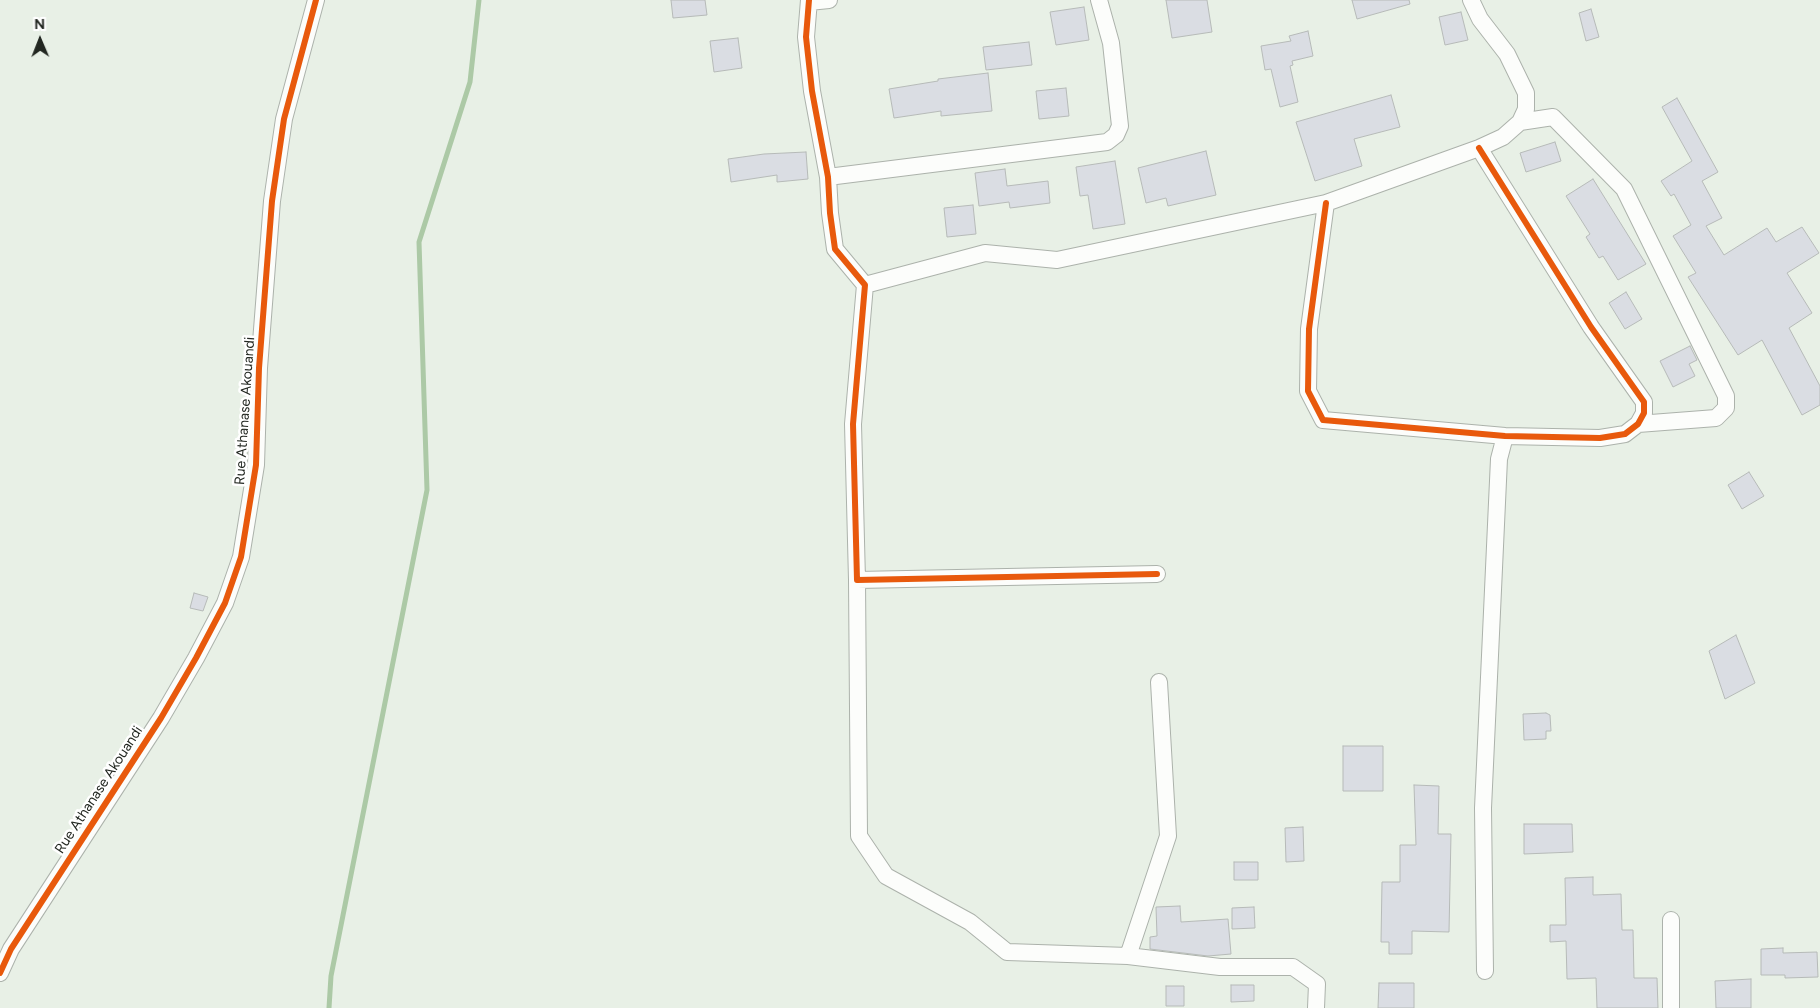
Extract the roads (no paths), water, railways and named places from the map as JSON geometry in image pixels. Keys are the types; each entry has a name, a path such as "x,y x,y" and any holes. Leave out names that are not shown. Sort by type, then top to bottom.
{"street":[{"name":"Rue Athanase Akouandi","path":"0,973 5,947 171,700 225,603 241,557 256,465 260,368 272,201 284,119 316,0"},
{"path":"829,0 809,1 806,37 812,91 828,176 830,213 835,249 864,285 853,424 857,580 859,836 886,876 970,922 1007,952 1128,956 1220,967 1293,967 1317,984 1316,1008"},
{"path":"828,176 1106,142 1116,135 1120,126 1111,43 1099,0"},
{"path":"864,285 985,253 1057,260 1326,203 1479,148 1503,136 1520,122 1526,109 1526,94 1507,54 1480,19 1471,0"},
{"path":"1520,122 1553,117 1624,189 1726,396 1726,408 1716,418 1638,424"},
{"path":"1326,203 1309,330 1308,392 1322,420 1505,436 1600,438 1625,434 1638,424 1644,413 1644,402 1591,328 1479,148"},
{"path":"1485,971 1483,808 1499,459 1505,436"},
{"path":"857,580 1157,574"},
{"path":"1128,956 1168,836 1159,682"},
{"path":"1671,920 1671,1008"}],"waterway":[{"path":"329,1008 331,976 427,490 419,242 470,82 479,0"}]}
